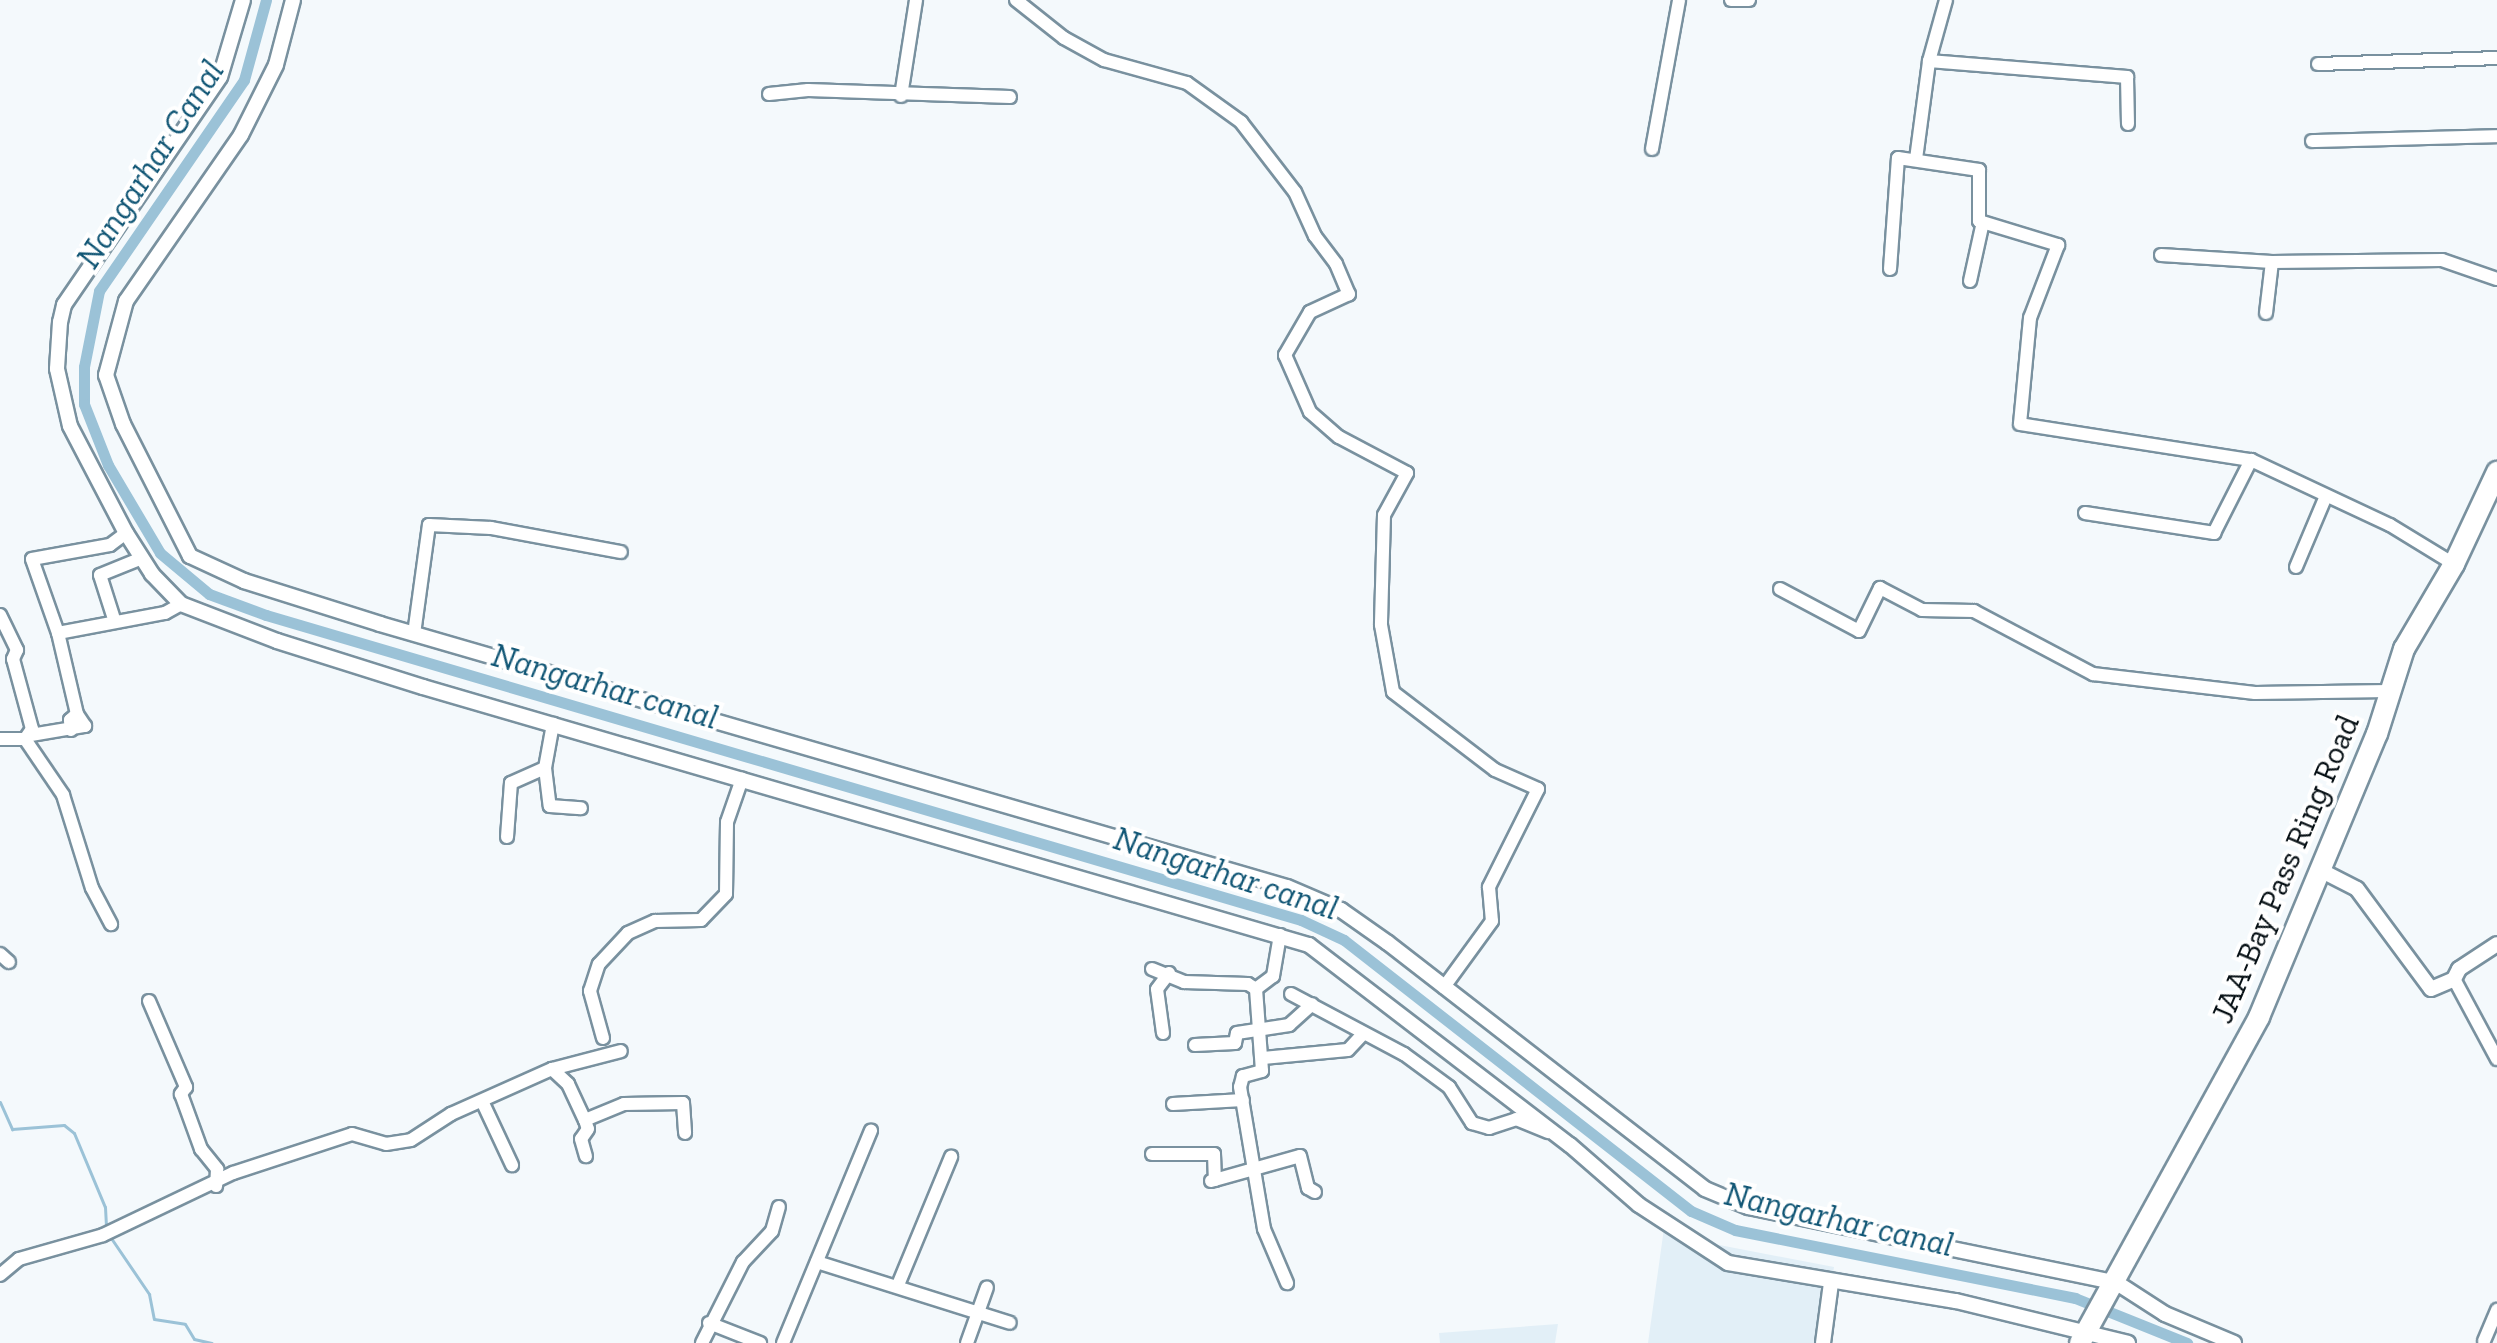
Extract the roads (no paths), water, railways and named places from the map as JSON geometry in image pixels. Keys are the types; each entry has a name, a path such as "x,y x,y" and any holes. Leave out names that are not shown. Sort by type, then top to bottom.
{"highway":[{"name":"JAA-Bay Pass Ring Road","path":"2086,1334 2117,1283 2167,1178 2259,1017 2377,734 2404,649 2454,564 2497,472"}],"street":[{"path":"243,0 220,77 64,305 60,322 57,369 70,426 126,533 142,558 181,604 277,641 1309,945 1357,978 1557,1135 1639,1205 1728,1263 1831,1283 1956,1301 2128,1343"},
{"path":"293,0 276,65 241,135 126,301 106,375 123,424 190,556 244,581 414,634 1287,887 1341,910 1705,1189 1748,1207 2117,1283 2165,1314 2234,1343"},
{"path":"901,96 916,0"},
{"path":"1016,0 1064,38 1104,60 1187,83 1241,122 1295,192 1315,236 1336,264 1349,294 1310,312 1285,355 1310,412 1339,437 1407,473 1384,515 1381,625 1393,692 1495,770 1538,789 1489,887 1492,921 1444,987"},
{"path":"1652,149 1679,0"},
{"path":"1731,0 1749,0"},
{"path":"1916,159 1929,61 1946,0"},
{"path":"2318,64 2497,58"},
{"path":"1929,61 2127,77 2128,124"},
{"path":"769,94 808,90 901,96 1010,97"},
{"path":"2312,141 2497,136"},
{"path":"1890,269 1897,160 1916,159 1981,171 1978,218 2058,245 2030,318 2020,424 2251,460 2390,525 2454,564"},
{"path":"1970,281 1983,222"},
{"path":"2161,255 2272,262 2442,260 2497,279"},
{"path":"2266,313 2272,262"},
{"path":"2085,513 2214,533 2251,460"},
{"path":"2296,567 2326,496"},
{"path":"414,634 429,525 491,528 621,552"},
{"path":"0,739 85,726 77,714 58,633 32,559 110,545 126,533"},
{"path":"114,619 100,575 142,558"},
{"path":"1780,589 1859,631 1880,588 1922,610 1974,611 2093,674 2255,693 2389,691"},
{"path":"58,633 114,619 165,613 181,604"},
{"path":"0,615 17,650 13,659 28,737 63,795 92,888 111,924"},
{"path":"0,663 13,659"},
{"path":"553,724 545,768 550,806 581,808"},
{"path":"507,837 511,783 545,768"},
{"path":"603,1038 590,991 599,964 628,933 655,921 701,920 726,894 727,822 742,779"},
{"path":"2322,871 2357,889 2425,986 2436,990 2454,979 2459,969 2497,944"},
{"path":"1256,989 1273,976 1280,935"},
{"path":"1152,969 1169,973 1184,982 1248,984 1256,989"},
{"path":"1163,1033 1157,989 1169,973"},
{"path":"2454,979 2497,1059"},
{"path":"1256,989 1262,1071 1243,1076 1243,1100 1264,1229 1287,1283"},
{"path":"1291,994 1362,1035 1404,1054 1449,1087 1472,1123 1489,1128 1516,1119 1557,1135"},
{"path":"149,1001 186,1087 181,1094 201,1149 217,1169 216,1186"},
{"path":"1235,1043 1237,1033 1259,1027 1289,1025 1312,1004"},
{"path":"1195,1045 1235,1043 1262,1051 1348,1050 1362,1035"},
{"path":"0,1275 19,1259 103,1235 216,1186 233,1173 352,1134 386,1144 411,1140 482,1101 552,1069 621,1051"},
{"path":"552,1069 568,1084 585,1120 588,1129 581,1139 586,1156"},
{"path":"1173,1104 1243,1100"},
{"path":"482,1101 512,1165"},
{"path":"585,1120 624,1104 683,1103 685,1133"},
{"path":"783,1343 871,1131"},
{"path":"1152,1154 1214,1154 1213,1181 1255,1172 1300,1156 1308,1188 1315,1192"},
{"path":"898,1285 951,1157"},
{"path":"702,1343 709,1323 743,1262 772,1231 779,1207"},
{"path":"817,1262 898,1285 1010,1323"},
{"path":"1823,1343 1831,1283"},
{"path":"967,1343 987,1287"},
{"path":"2470,1343 2486,1342 2497,1310"},
{"path":"709,1323 760,1343"}],"waterway":[{"name":"Nangarhar canal","path":"266,0 244,80 99,291 84,367 84,404 108,465 160,553 209,594 266,615 1301,920 1344,940 1691,1211 1735,1230 2075,1298 2187,1343"},
{"path":"0,1102 12,1129 64,1125 74,1133 105,1207 106,1228"},
{"path":"111,1238 149,1294 154,1319 185,1324 194,1339 212,1343"}],"water label":[{"name":"Nangarhar Canal","path":"150,164"}]}
